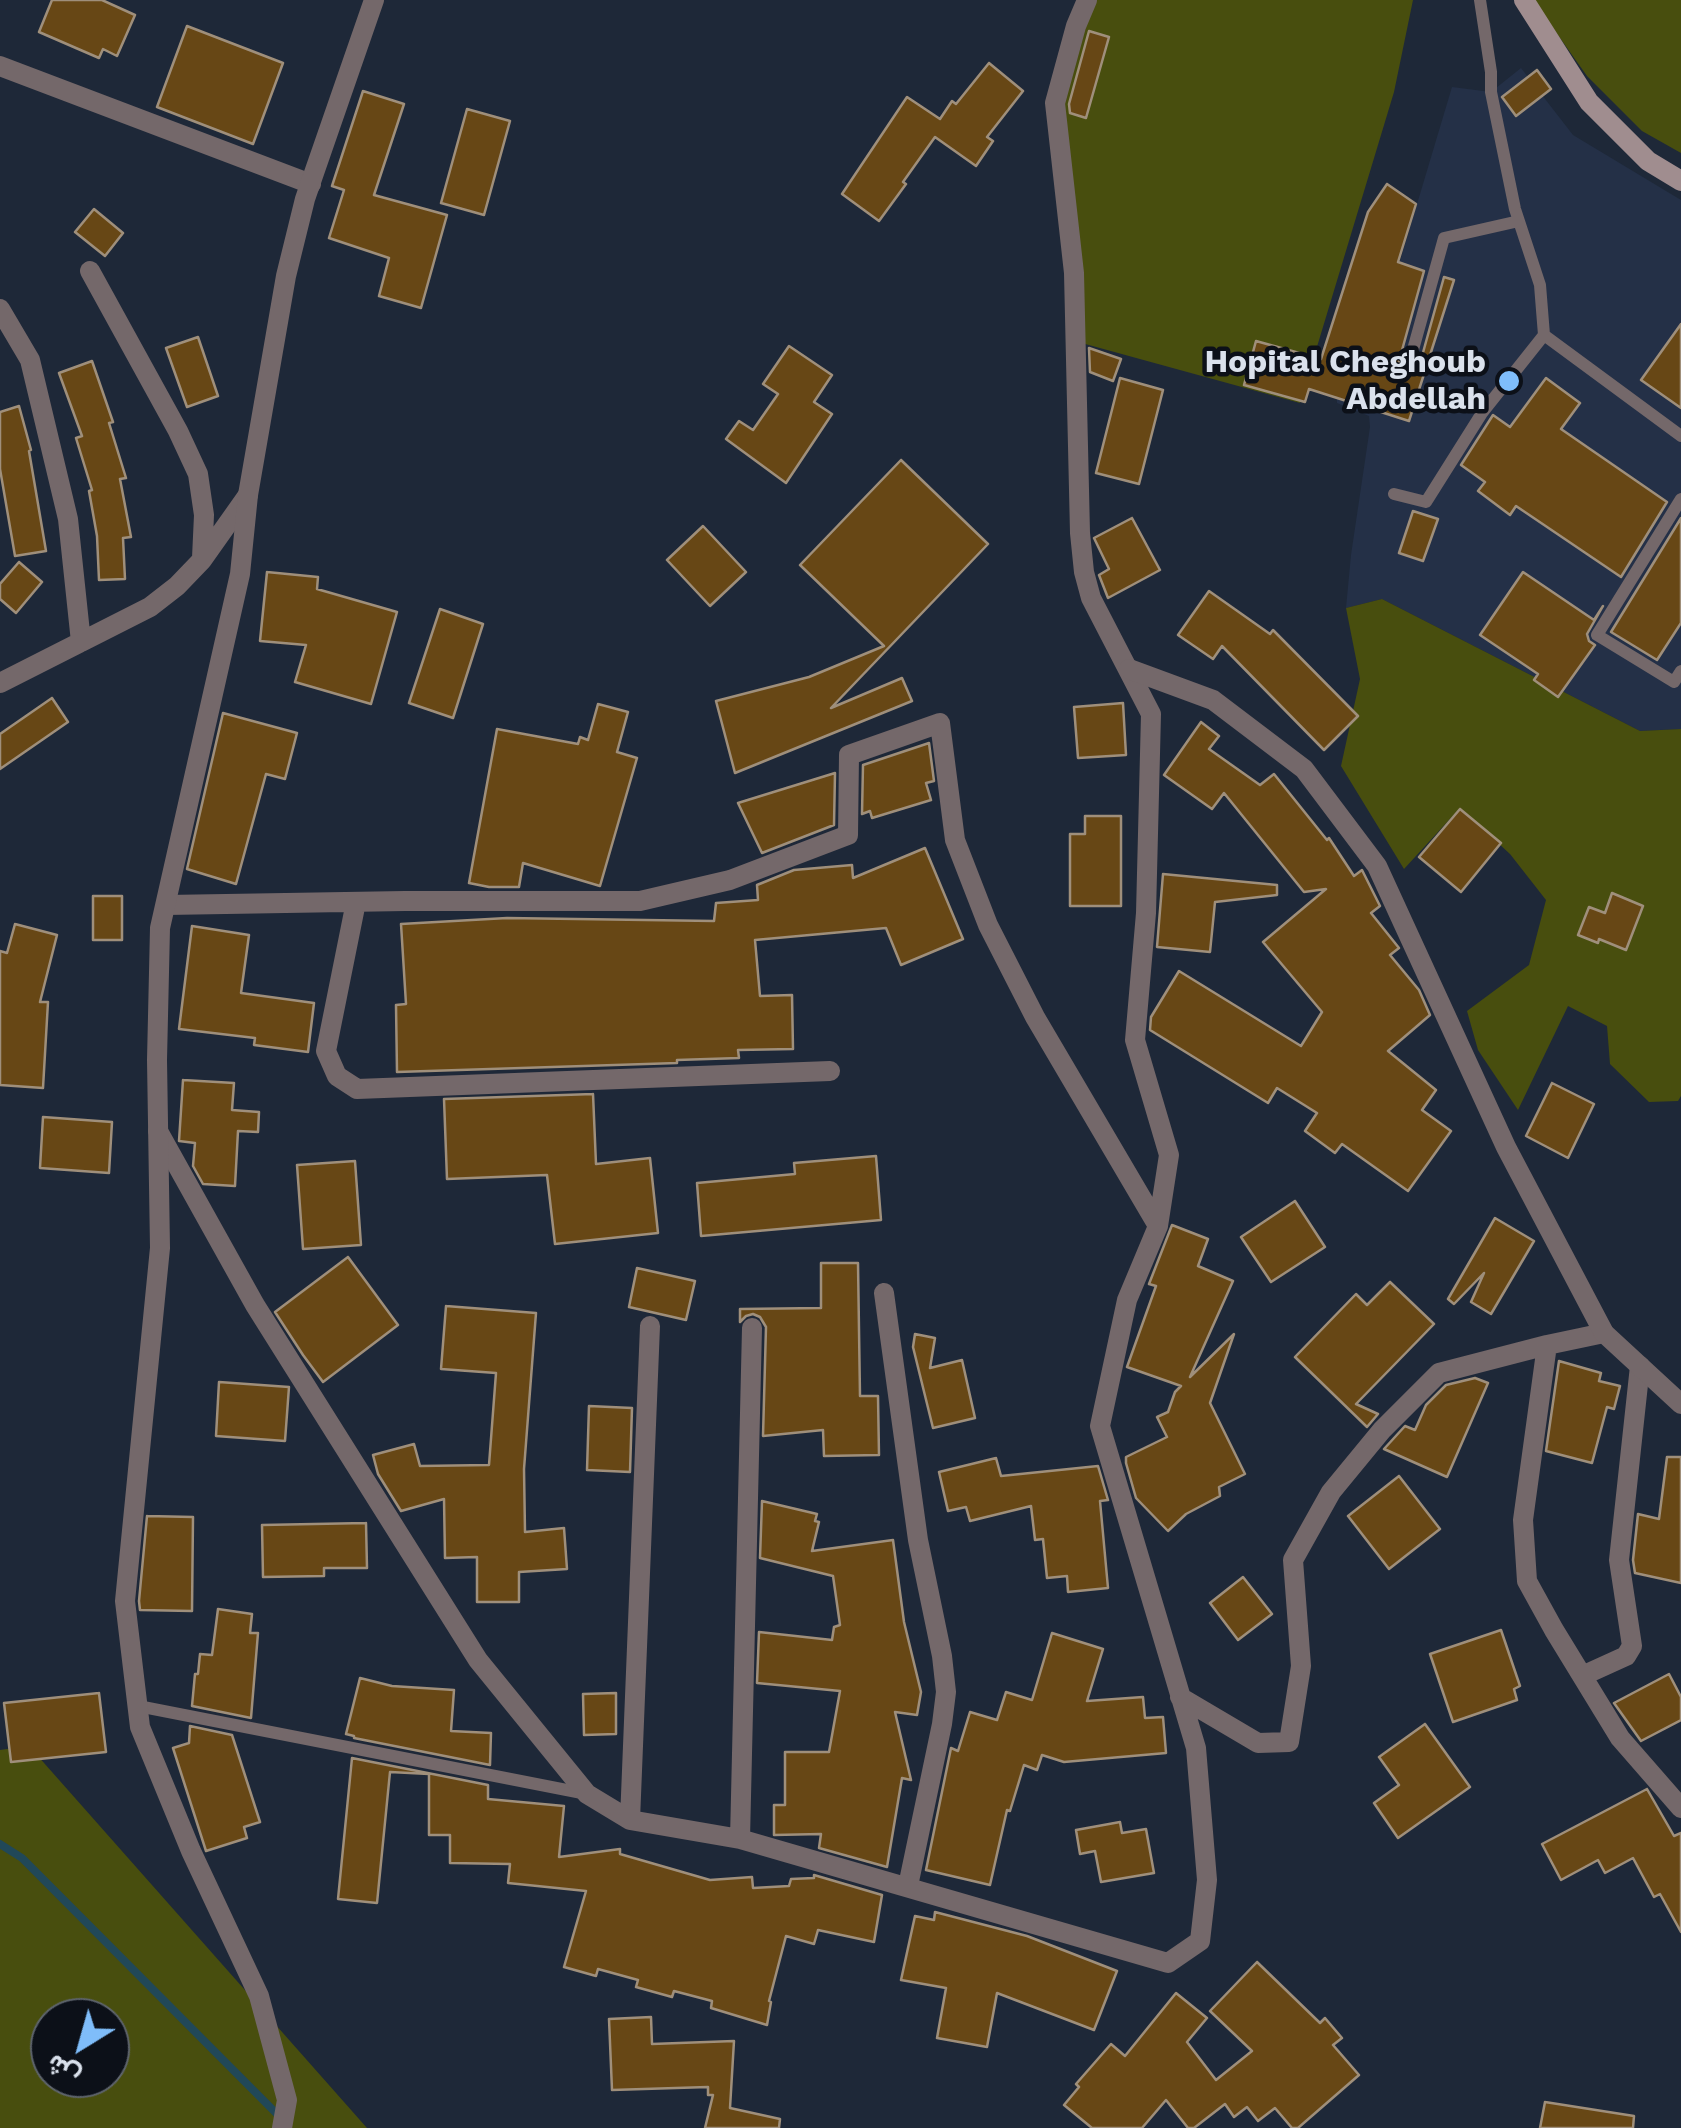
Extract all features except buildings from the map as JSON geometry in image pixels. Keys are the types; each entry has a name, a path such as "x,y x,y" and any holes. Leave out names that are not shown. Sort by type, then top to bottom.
{"main road":[{"path":"1524,0 1589,102 1648,160 1681,180"}],"street":[{"path":"282,2128 287,2100 260,1996 191,1851 140,1727 125,1600 160,1248 160,928 240,574 248,495 286,276 310,184 374,0"},
{"path":"158,1131 255,1305 478,1660 587,1794 630,1820 740,1838 1168,1963 1200,1941 1206,1880 1196,1748 1100,1426 1127,1300 1158,1226 1169,1154 1135,1040 1146,912 1151,714 1091,598 1080,533 1074,274 1056,104 1087,0"},
{"path":"0,66 310,184"},
{"path":"90,272 198,474 204,515 202,560"},
{"path":"0,308 30,360 43,413 68,519 81,642"},
{"path":"0,683 150,607 202,560 248,495"},
{"path":"1129,669 1213,700 1304,769 1378,866 1506,1148 1604,1333 1681,1404"},
{"path":"166,906 640,901 730,880 848,835 848,755 940,723 955,840 988,925 1035,1017 1158,1226"},
{"path":"356,902 326,1051 337,1076 357,1089 830,1071"},
{"path":"884,1293 918,1540 946,1692 908,1886"},
{"path":"630,1820 650,1326"},
{"path":"740,1838 752,1328"},
{"path":"1180,1697 1258,1743 1289,1742 1301,1666 1292,1560 1332,1492 1382,1430 1439,1373 1604,1333"},
{"path":"1547,1345 1523,1520 1527,1581 1620,1738 1681,1808"},
{"path":"1582,1676 1626,1656 1632,1646 1619,1560 1640,1366"}],"lane":[{"path":"1394,494 1426,502 1482,412 1544,335 1540,286 1519,221 1491,92 1480,0"},
{"path":"1409,364 1444,238 1519,221"},
{"path":"1544,335 1681,436"},
{"path":"1681,499 1597,635 1674,682 1681,671"},
{"path":"138,1706 587,1794"}],"shaded area":[{"name":"Hopital Cheghoub Abdellah","path":"1521,68 1573,135 1681,200 1681,729 1640,731 1382,599 1346,608 1370,427 1369,416 1337,403 1336,353 1371,358 1452,87 1491,92"}],"green space":[{"path":"1091,0 1413,0 1394,92 1300,403 1078,342 1062,98"},
{"path":"1533,0 1681,0 1681,153 1642,131 1587,76"},
{"path":"1382,599 1640,731 1681,729 1678,1101 1649,1102 1610,1064 1607,1026 1568,1006 1518,1110 1478,1050 1467,1011 1529,965 1546,900 1510,854 1460,808 1404,869 1341,766 1360,679 1346,608"},
{"path":"29,1746 367,2128 0,2128 0,1750"}],"waterway":[{"path":"0,1844 22,1858 281,2118"}],"place":[{"name":"Hopital Cheghoub Abdellah","path":"1509,381"}]}
